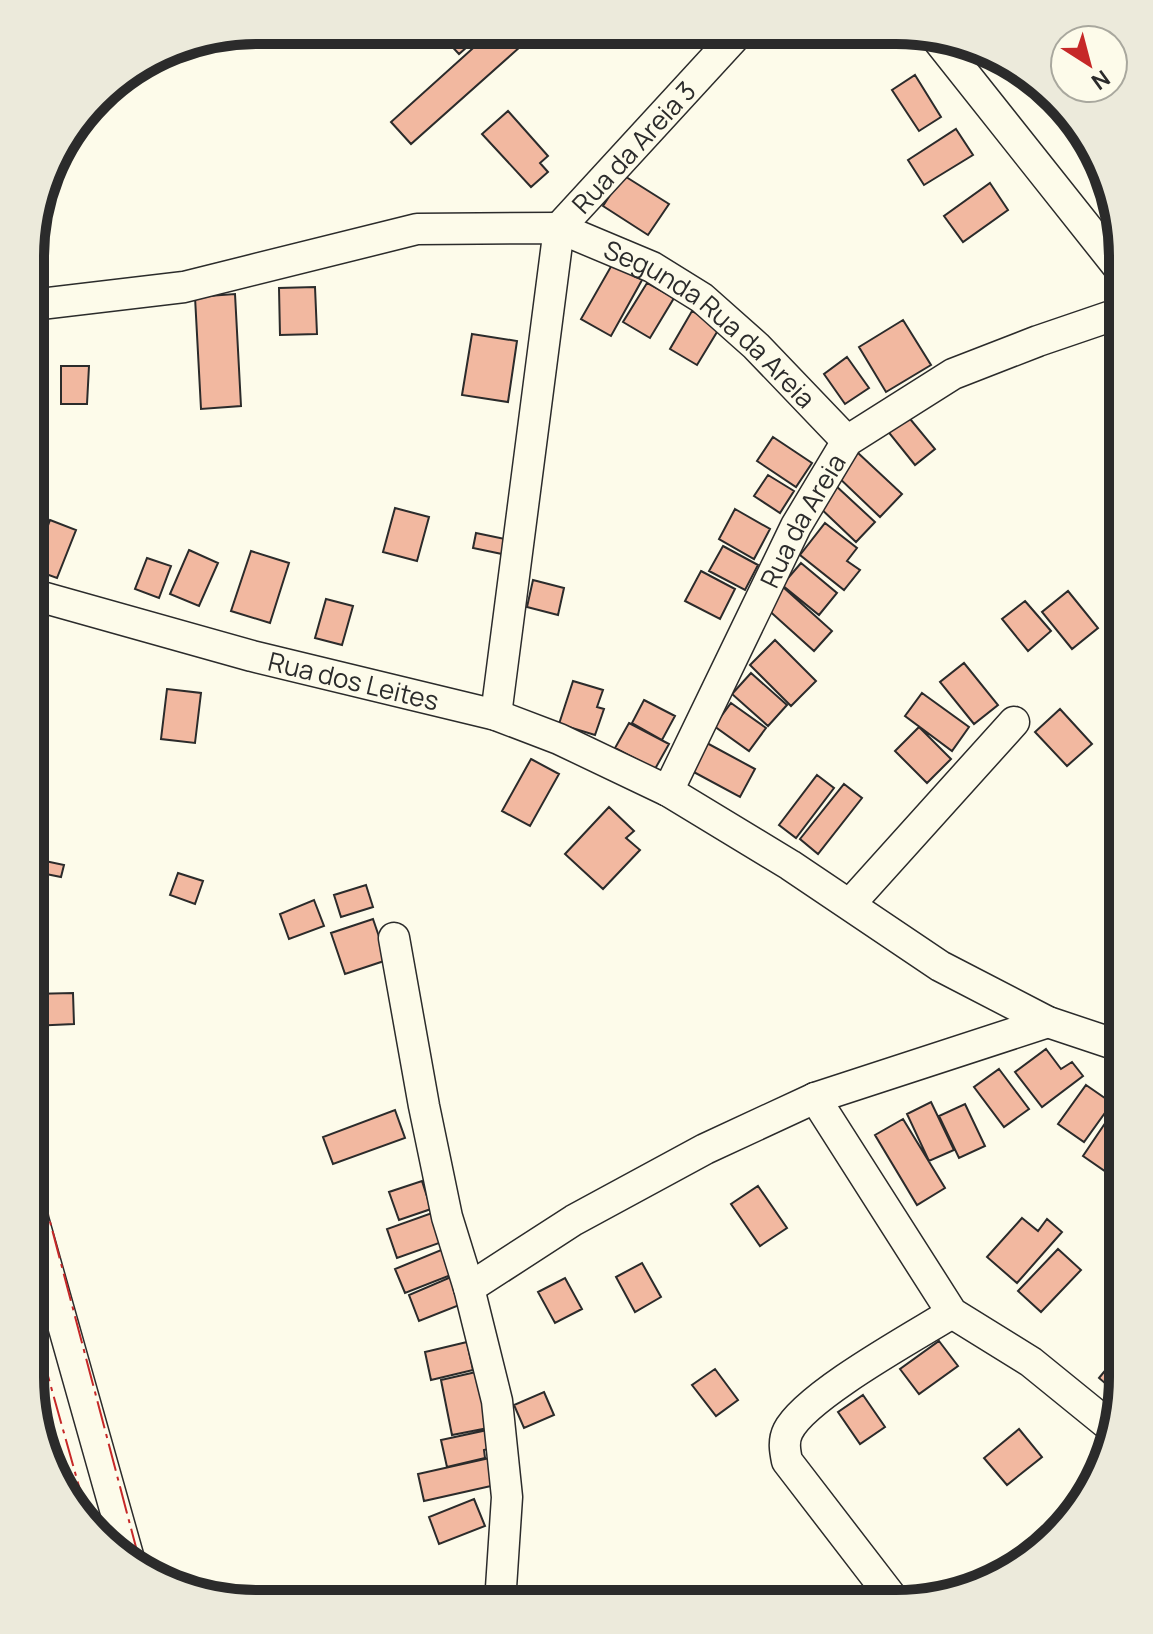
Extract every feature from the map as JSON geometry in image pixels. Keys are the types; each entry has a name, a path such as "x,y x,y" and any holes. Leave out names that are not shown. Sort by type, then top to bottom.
{"street":[{"name":"Rua da Areia 3","path":"559,228 728,44"},
{"path":"946,50 1109,255"},
{"path":"44,304 184,287 417,229 559,228 496,715"},
{"name":"Segunda Rua da Areia","path":"559,228 652,267 702,298 756,346 847,441"},
{"name":"Rua da Areia","path":"668,791 796,526 847,441 953,374 1109,317"},
{"name":"Rua dos Leites","path":"44,598 252,656 496,715 559,739 668,791 850,904 940,966 1048,1022 1109,1042"},
{"path":"850,904 1014,722"},
{"path":"394,938 426,1120 447,1217 469,1288 497,1401 507,1497 501,1590"},
{"path":"469,1288 574,1220 705,1149 815,1098 1048,1022"},
{"path":"815,1098 952,1313 1031,1362 1104,1422"},
{"path":"44,1258 124,1543"},
{"path":"886,1590 787,1461 784,1447 786,1433 798,1415 824,1394 952,1313"}],"building":[{"path":"450,44 470,44 459,54"},
{"path":"478,44 517,44 520,47 411,144 391,122"},
{"path":"915,75 941,117 919,131 892,90"},
{"path":"508,111 548,156 540,163 548,172 531,187 482,134"},
{"path":"956,129 973,155 924,185 908,160"},
{"path":"623,175 669,204 648,235 603,206"},
{"path":"990,183 1008,210 963,242 944,216"},
{"path":"613,263 642,280 611,336 581,319"},
{"path":"647,283 674,298 650,338 623,322"},
{"path":"315,287 317,334 280,335 279,288"},
{"path":"235,294 241,406 201,409 195,297"},
{"path":"692,311 720,327 697,365 670,349"},
{"path":"903,320 931,365 886,392 859,347"},
{"path":"472,334 517,341 508,402 462,395"},
{"path":"847,357 869,388 845,404 824,374"},
{"path":"61,366 89,366 87,404 61,404"},
{"path":"906,414 935,449 915,465 886,429"},
{"path":"773,437 812,463 796,487 757,461"},
{"path":"857,452 902,494 880,517 836,475"},
{"path":"768,475 794,491 780,513 754,496"},
{"path":"835,485 875,522 856,542 816,504"},
{"path":"395,508 429,517 417,561 383,552"},
{"path":"735,509 770,529 754,559 719,539"},
{"path":"50,520 76,530 57,578 44,573 44,536"},
{"path":"825,523 857,548 847,561 860,570 844,590 800,555"},
{"path":"476,533 505,539 502,554 473,548"},
{"path":"723,546 758,565 745,590 709,571"},
{"path":"189,550 218,563 199,606 170,594"},
{"path":"251,551 289,563 270,623 231,611"},
{"path":"147,558 171,566 159,598 135,589"},
{"path":"801,563 837,593 819,615 782,585"},
{"path":"701,571 735,589 720,619 685,601"},
{"path":"533,580 564,588 558,615 527,607"},
{"path":"783,587 832,631 814,651 765,607"},
{"path":"1068,591 1098,628 1072,649 1042,612"},
{"path":"326,599 353,606 342,645 315,638"},
{"path":"1025,601 1051,631 1028,651 1002,619"},
{"path":"775,640 816,681 791,706 750,665"},
{"path":"964,663 998,705 974,724 940,682"},
{"path":"751,673 787,705 768,726 732,694"},
{"path":"573,681 603,690 597,707 604,709 595,735 559,724"},
{"path":"167,689 201,693 195,743 161,739"},
{"path":"922,693 969,727 952,751 905,716"},
{"path":"644,700 675,716 662,740 632,723"},
{"path":"731,703 766,728 749,751 714,726"},
{"path":"1060,709 1092,744 1067,766 1035,732"},
{"path":"629,723 669,744 655,769 615,748"},
{"path":"919,727 951,759 927,783 895,751"},
{"path":"705,742 755,769 740,797 690,770"},
{"path":"531,759 559,774 530,826 502,811"},
{"path":"817,775 834,788 796,838 779,825"},
{"path":"844,784 862,798 818,854 800,839"},
{"path":"609,807 634,831 626,838 640,850 603,889 565,854"},
{"path":"44,861 64,865 61,877 44,874"},
{"path":"178,873 203,881 195,904 170,895"},
{"path":"366,885 373,907 341,917 334,895"},
{"path":"314,900 324,926 289,939 280,914"},
{"path":"373,919 387,960 345,974 331,933"},
{"path":"73,993 74,1024 44,1025 44,994"},
{"path":"1046,1049 1061,1069 1072,1062 1083,1076 1042,1107 1015,1072"},
{"path":"999,1069 1029,1109 1004,1127 974,1087"},
{"path":"1086,1085 1109,1101 1109,1107 1084,1142 1058,1124"},
{"path":"931,1102 954,1150 929,1161 907,1114"},
{"path":"965,1104 985,1146 959,1158 939,1116"},
{"path":"395,1110 405,1138 333,1164 323,1137"},
{"path":"1109,1117 1109,1174 1083,1156"},
{"path":"903,1119 945,1188 917,1205 875,1135"},
{"path":"422,1181 431,1209 399,1220 389,1192"},
{"path":"758,1186 787,1228 760,1246 731,1204"},
{"path":"432,1213 442,1242 397,1258 387,1229"},
{"path":"1022,1218 1038,1231 1047,1219 1062,1232 1017,1283 987,1257"},
{"path":"446,1248 456,1273 405,1293 395,1269"},
{"path":"1058,1249 1081,1270 1041,1312 1018,1291"},
{"path":"642,1263 661,1297 635,1312 616,1277"},
{"path":"451,1277 462,1304 419,1321 409,1295"},
{"path":"565,1278 582,1309 555,1323 538,1292"},
{"path":"939,1341 958,1366 919,1394 900,1369"},
{"path":"467,1342 473,1370 431,1380 425,1352"},
{"path":"1109,1366 1109,1387 1099,1378"},
{"path":"715,1369 738,1400 716,1416 692,1385"},
{"path":"476,1372 488,1428 452,1435 441,1380"},
{"path":"544,1392 554,1415 524,1428 514,1405"},
{"path":"863,1395 885,1427 860,1444 838,1412"},
{"path":"492,1429 496,1447 484,1450 485,1458 447,1467 441,1440"},
{"path":"1019,1429 1042,1457 1007,1485 984,1458"},
{"path":"494,1457 500,1484 424,1501 418,1474"},
{"path":"474,1499 485,1526 439,1544 429,1517"}],"power":[{"path":"44,1199 137,1553"},
{"path":"44,1362 82,1498"}]}
